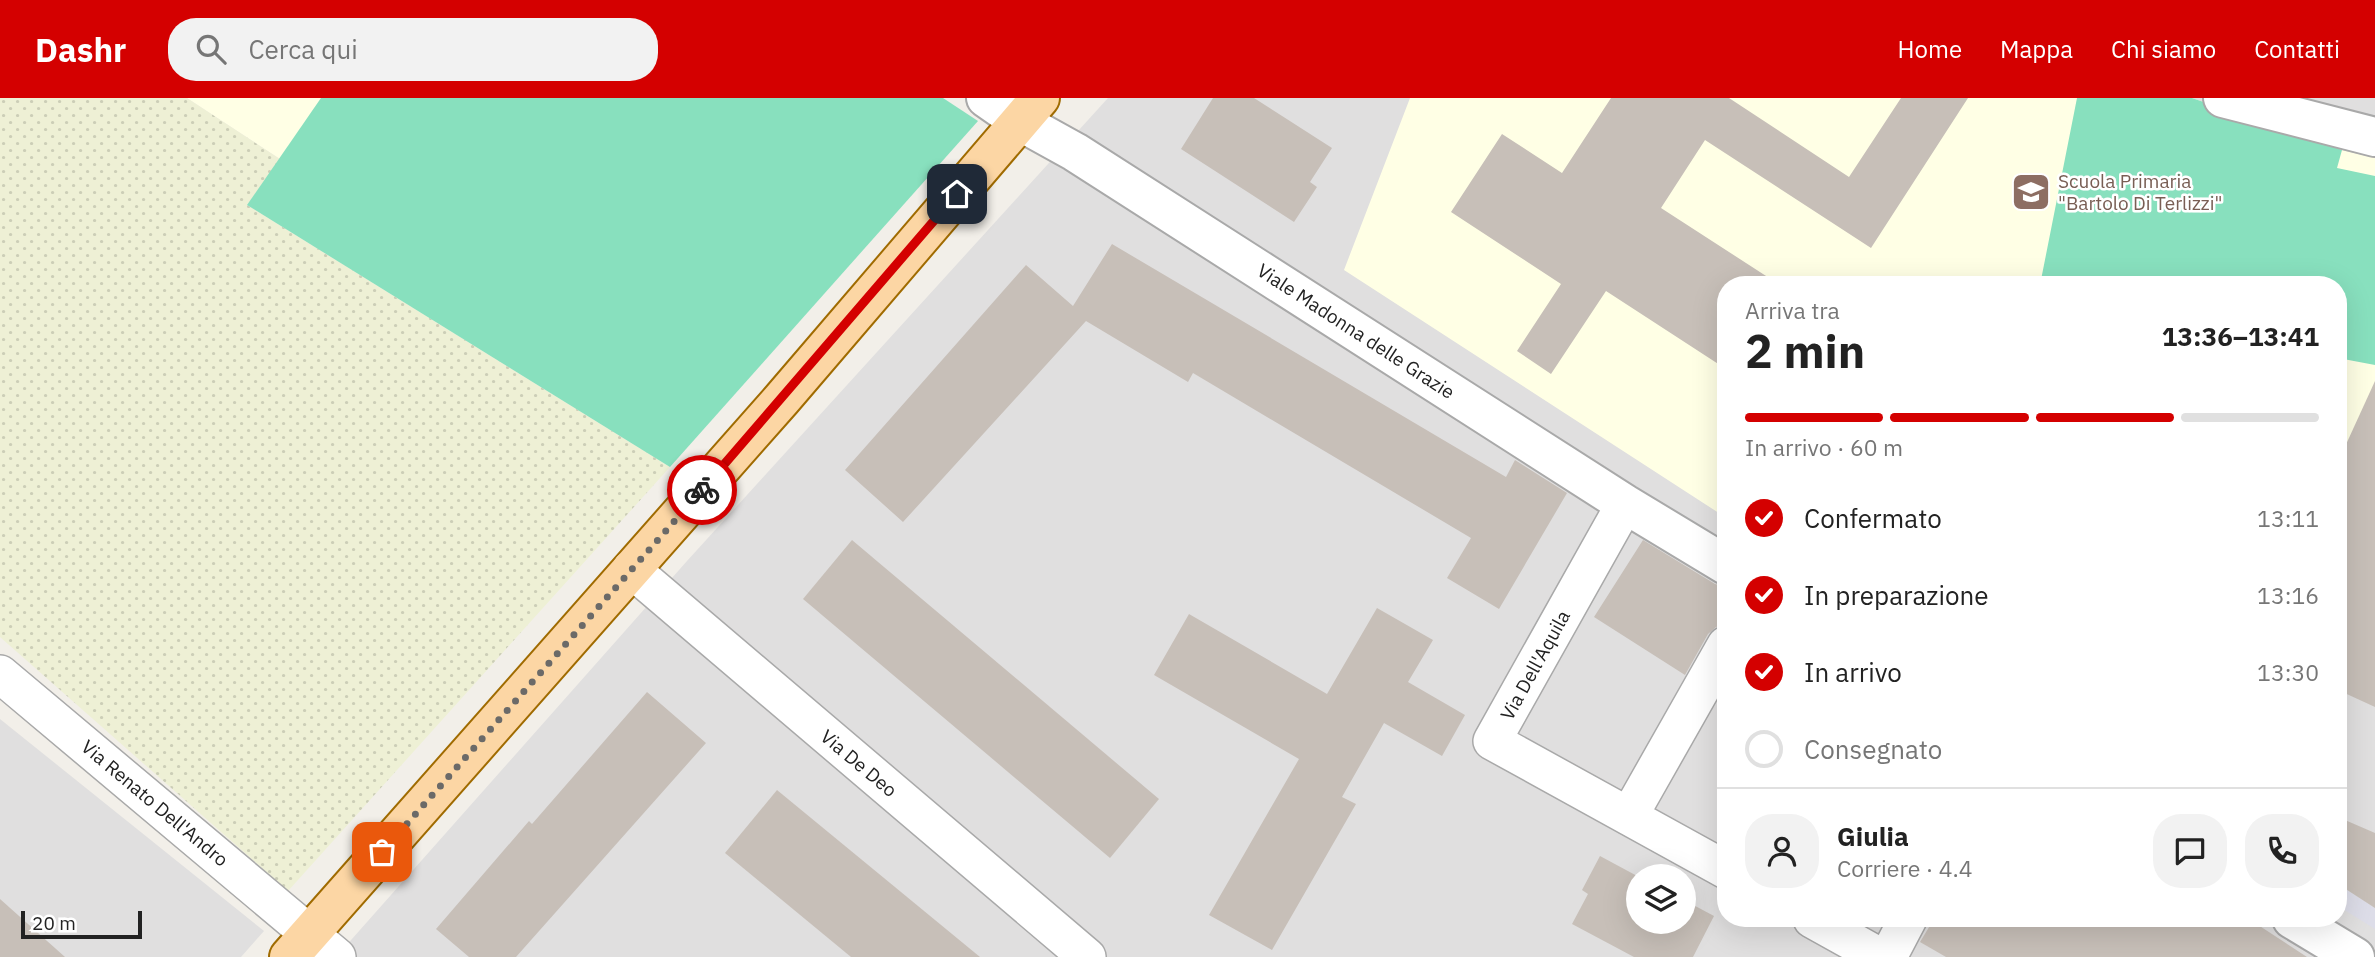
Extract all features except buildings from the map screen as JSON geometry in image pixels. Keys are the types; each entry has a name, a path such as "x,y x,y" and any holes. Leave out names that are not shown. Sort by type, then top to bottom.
{"main road":[{"path":"312,949 631,569 782,399 1030,109"}],"street":[{"name":"Viale Madonna delle Grazie","path":"986,98 1030,109 1075,152 1625,504 1717,560"},
{"path":"2232,99 2375,137"},
{"name":"Via Dell'Aquila","path":"1625,504 1492,741 1717,865"},
{"name":"Via De Deo","path":"631,569 1087,957"},
{"path":"1629,816 1717,661"},
{"name":"Via Renato Dell'Andro","path":"0,674 312,949"},
{"path":"1826,927 1880,957"},
{"path":"1888,957 1904,927"},
{"path":"2305,927 2353,956"}],"shaded area":[{"path":"0,98 187,98 280,159 247,205 670,467 288,891 0,637"},
{"path":"187,98 321,98 280,159"},
{"path":"1108,98 2375,98 2375,957 336,957 687,561"},
{"path":"1410,98 2192,98 2338,149 2375,158 2375,526 2347,513 2347,276 1717,276 1717,512 1344,270"},
{"path":"0,719 264,931 241,957 0,957"},
{"path":"2347,890 2375,908 2375,929 2347,912"}],"green space":[{"path":"321,98 943,98 978,121 670,467 247,205"},
{"path":"2077,98 2192,98 2342,150 2337,168 2375,176 2375,365 2347,360 2347,276 2042,276"}],"way so far":[{"path":"382,852 702,490"}],"place":[{"name":"Scuola Primaria \"Bartolo Di Terlizzi\"","path":"2031,192"}],"route":[{"path":"702,490 957,194"}]}
